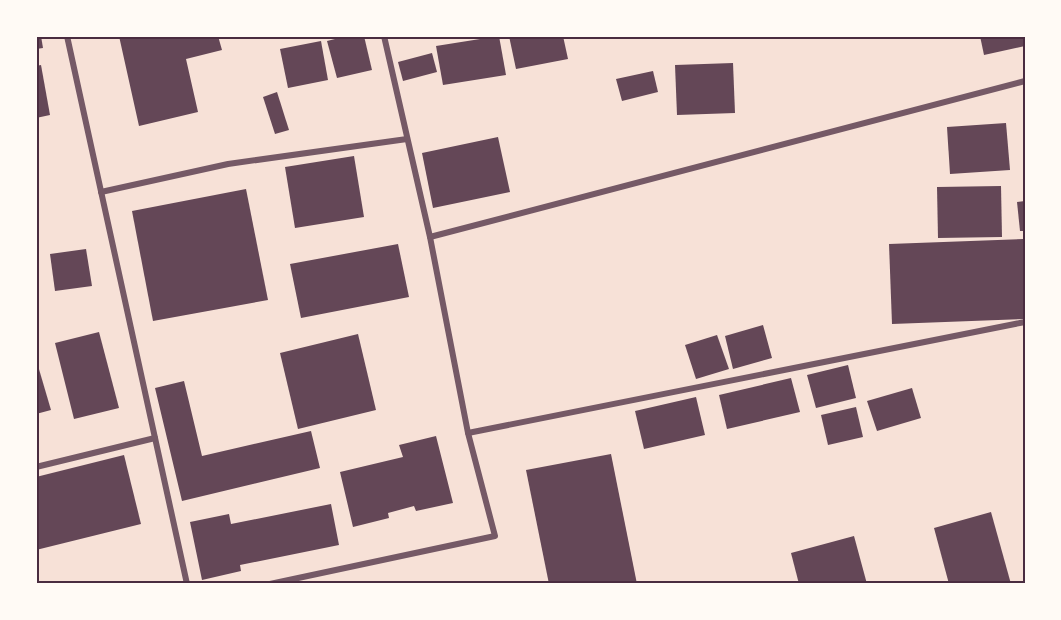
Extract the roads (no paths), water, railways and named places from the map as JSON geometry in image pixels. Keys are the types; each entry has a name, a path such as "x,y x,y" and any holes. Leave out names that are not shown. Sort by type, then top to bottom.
{"street":[{"path":"67,36 187,584"},
{"path":"270,584 495,536 468,433 430,237 384,36"},
{"path":"430,237 1025,81"},
{"path":"101,192 228,164 407,139"},
{"path":"468,433 1025,322"},
{"path":"36,467 155,438"}]}
